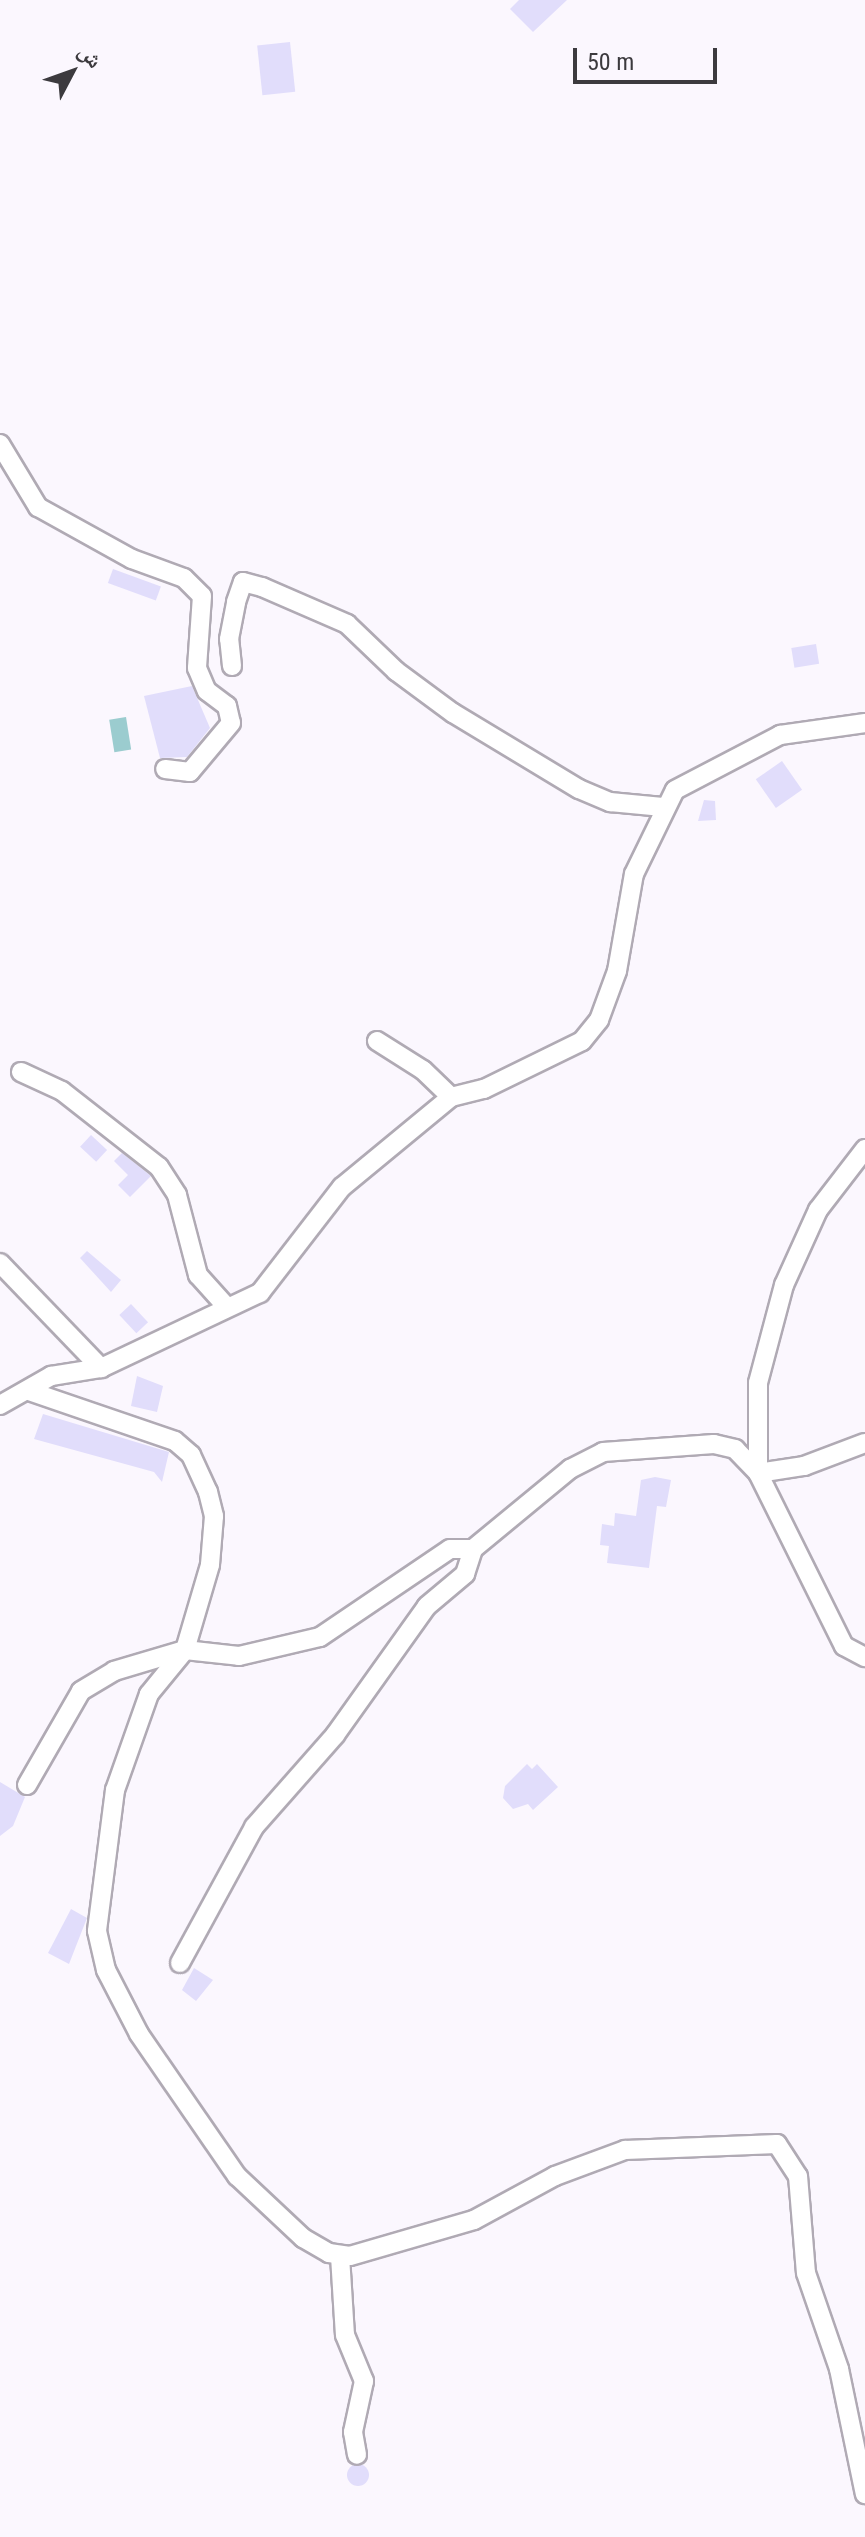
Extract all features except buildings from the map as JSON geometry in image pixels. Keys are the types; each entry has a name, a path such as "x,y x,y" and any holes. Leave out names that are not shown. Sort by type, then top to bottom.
{"street":[{"path":"0,444 38,507 132,559 184,578 202,596 197,668 207,691 227,706 231,723 190,772 165,769"},
{"path":"232,666 229,639 243,582 262,587 347,624 396,671 453,713 579,789 610,802 663,807"},
{"path":"0,1405 51,1376 101,1368 225,1305 260,1293 342,1187 451,1097 545,1062 582,1041 599,1020 617,971 634,874 663,807 675,790 780,735 865,723"},
{"path":"377,1041 423,1070 451,1097"},
{"path":"21,1072 62,1091 159,1167 177,1195 198,1275 225,1305"},
{"path":"758,1473 758,1383 784,1285 818,1210 865,1149"},
{"path":"0,1263 101,1368"},
{"path":"29,1391 175,1441 203,1474 214,1536 185,1650 149,1694 115,1790 96,1903 106,1970 189,2112 237,2176 290,2228 340,2256 465,2223 555,2176 625,2150 777,2144 798,2176 806,2273 839,2369 865,2494"},
{"path":"758,1473 804,1466 865,1443"},
{"path":"180,1963 254,1827 335,1735 427,1606 465,1574 473,1549 570,1469 603,1452 714,1444 735,1449 758,1473 816,1598 844,1646 865,1657"},
{"path":"27,1785 81,1691 114,1671 185,1650 239,1656 320,1637 450,1549 473,1549"},
{"path":"340,2256 345,2335 364,2381 353,2432 357,2455"}],"water":[{"path":"126,717 131,750 114,752 109,720"}]}
